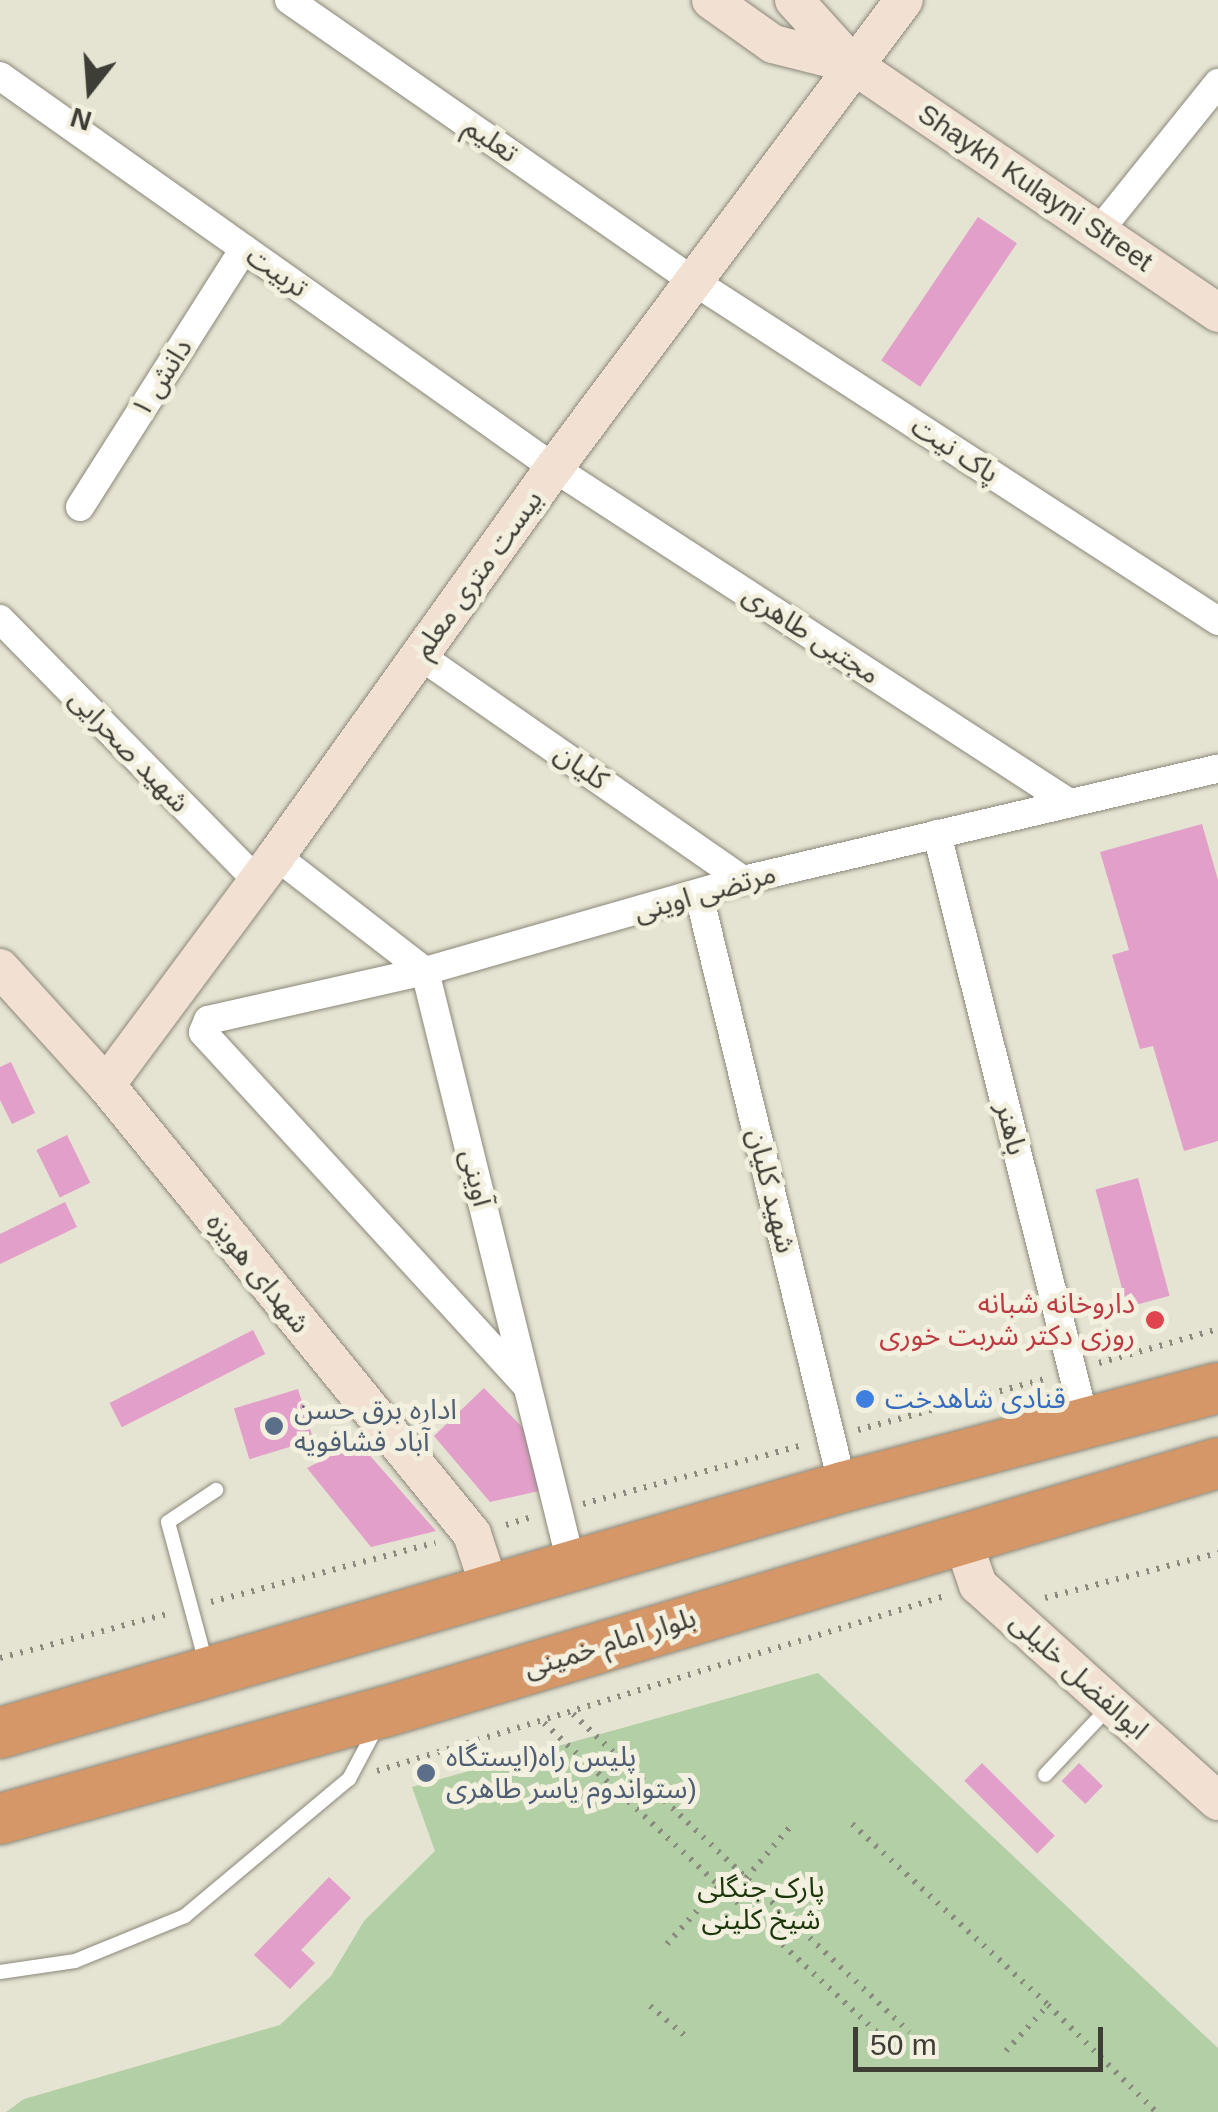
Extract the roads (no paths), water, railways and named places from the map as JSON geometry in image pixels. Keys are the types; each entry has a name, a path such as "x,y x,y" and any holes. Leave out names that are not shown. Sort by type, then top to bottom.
{"highway":[{"path":"0,1733 843,1488 1218,1388"},
{"name":"بلوار امام خمینی","path":"0,1819 384,1712 1218,1462"}],"street":[{"name":"تعلیم","path":"290,0 692,280"},
{"path":"711,0 773,44 852,64"},
{"path":"794,0 852,64"},
{"name":"بیست متری معلم","path":"106,1085 267,869 692,280 904,0"},
{"name":"Shaykh Kulayni Street","path":"852,64 1218,313"},
{"name":"تربیت","path":"0,76 554,468"},
{"path":"1099,231 1218,83"},
{"name":"دانش ۱","path":"80,507 244,249"},
{"name":"پاک نیت","path":"692,280 1218,620"},
{"name":"مجتبی طاهری","path":"554,468 1068,802"},
{"name":"شهید صحرایی","path":"0,620 267,869"},
{"name":"کلیان","path":"419,655 744,880"},
{"name":"مرتضی اوینی","path":"526,1385 203,1032 208,1020 425,970 744,880 1218,769"},
{"name":"باهنر","path":"936,834 1086,1425"},
{"path":"267,869 425,970"},
{"name":"شهید کلیان","path":"699,895 843,1488"},
{"name":"شهدای هویزه","path":"0,968 106,1085 472,1534 491,1592"},
{"name":"آوینی","path":"425,970 572,1567"},
{"name":"ابوالفضل خلیلی","path":"961,1536 990,1597 1218,1801"}],"lane":[{"path":"208,1673 168,1522 216,1490"},
{"path":"1045,1775 1111,1705"},
{"path":"0,1972 75,1962 185,1916 349,1779 384,1712"}],"place":[{"name":"داروخانه شبانه روزی دکتر شربت خوری","path":"1155,1320"},
{"name":"قنادی شاهدخت","path":"865,1399"},
{"name":"اداره برق حسن آباد فشافویه","path":"274,1426"},
{"name":"پلیس راه(ایستگاه ستواندوم یاسر طاهری)","path":"426,1773"}],"park label":[{"name":"پارک جنگلی شیخ کلینی","path":"761,1904"}]}
